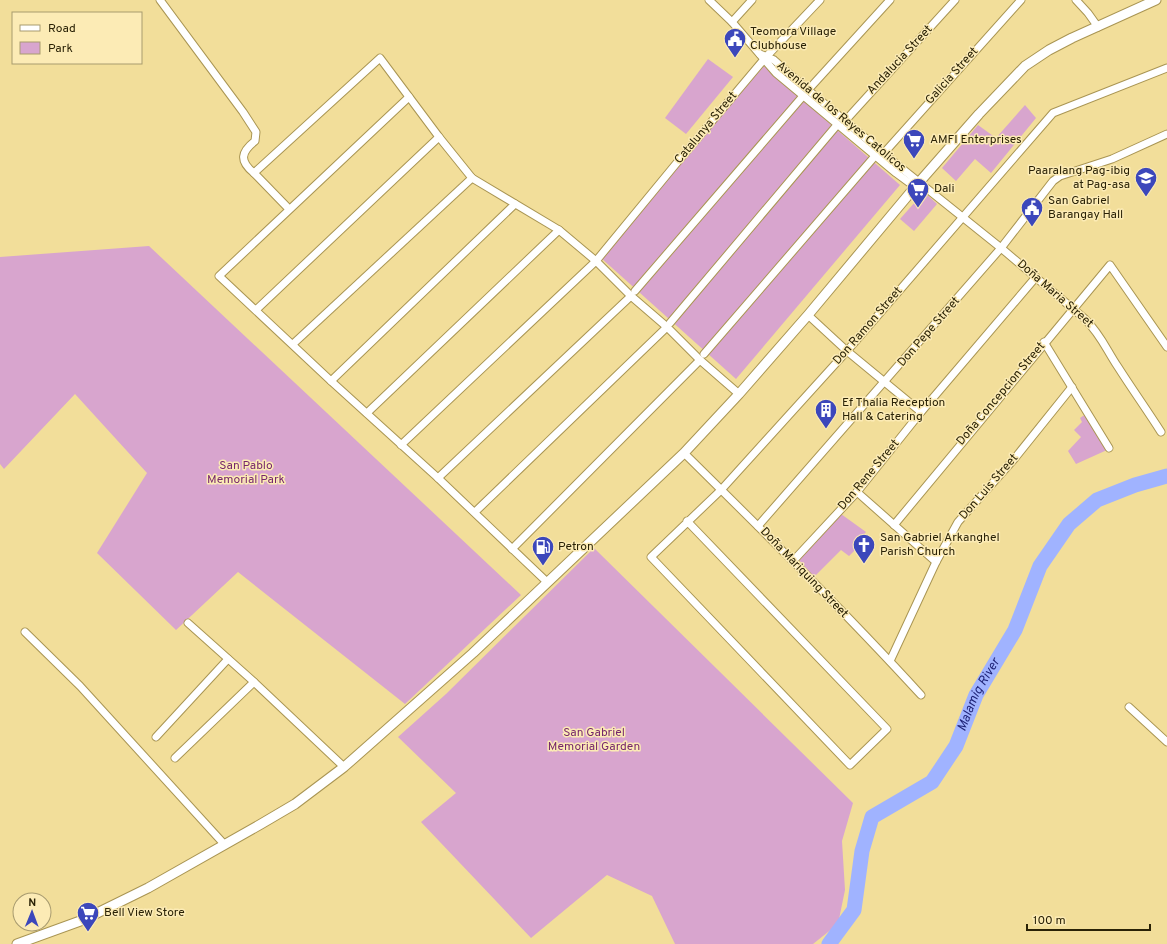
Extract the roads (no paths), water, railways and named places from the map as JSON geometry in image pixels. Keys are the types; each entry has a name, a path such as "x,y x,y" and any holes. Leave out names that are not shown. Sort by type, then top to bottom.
{"street":[{"path":"160,0 243,112 256,132 255,142 244,152 246,163 289,209"},
{"name":"Avenida de los Reyes Catolicos","path":"709,0 732,22 776,73 844,121 884,153 918,184"},
{"path":"732,22 752,0"},
{"name":"Catalunya Street","path":"401,445 596,261 763,57 820,0"},
{"path":"438,478 633,293 806,93 890,0"},
{"name":"Andalucia Street","path":"844,121 955,0"},
{"name":"Galicia Street","path":"884,153 1020,0"},
{"path":"1076,0 1098,27"},
{"path":"17,944 82,920 148,888 295,804 344,767 473,653 684,454 808,315 979,114 1025,66 1049,50 1156,0"},
{"path":"254,173 380,58 439,137 472,178 558,230 633,293 702,357 739,394"},
{"name":"Don Ramon Street","path":"687,522 887,729 850,765 651,557 687,522 721,490 847,352 1053,113 1167,68"},
{"name":"Avenida de los Reyes Catolicos","path":"806,93 837,125 875,156 896,173 918,184"},
{"path":"409,96 219,276 331,381 475,512 547,582"},
{"path":"475,512 668,325 837,125"},
{"name":"Don Pepe Street","path":"758,526 1001,248 1053,181 1060,176 1112,159 1167,134"},
{"path":"256,310 439,137"},
{"path":"512,549 702,357 875,156"},
{"path":"292,344 472,178"},
{"name":"Doña Maria Street","path":"918,184 1001,248 1095,328 1117,366 1161,432"},
{"path":"331,381 515,204"},
{"path":"367,413 558,230"},
{"name":"Doña Concepcion Street","path":"894,524 1044,342 1110,265 1167,347"},
{"name":"Don Rene Street","path":"793,560 857,492 921,412 1036,277"},
{"path":"808,315 847,352 921,412"},
{"path":"1044,342 1109,448"},
{"name":"Don Luis Street","path":"890,661 936,562 953,530 963,515 1015,458 1072,387"},
{"name":"Doña Mariquing Street","path":"684,454 793,560 921,695"},
{"path":"857,492 936,562"},
{"path":"188,623 254,682 344,767"},
{"path":"25,632 80,686 224,844"},
{"path":"156,737 228,659"},
{"path":"174,758 254,682"},
{"path":"1129,707 1167,742"}],"waterway":[{"name":"Malamig River","path":"829,944 854,910 862,851 872,817 932,782 956,746 976,695 1015,630 1040,566 1069,524 1097,500 1135,485 1167,476"}],"place":[{"name":"Teomora Village Clubhouse","path":"735,58"},
{"name":"AMFI Enterprises","path":"914,160"},
{"name":"Paaralang Pag-ibig at Pag-asa","path":"1146,198"},
{"name":"Dali","path":"918,208"},
{"name":"San Gabriel Barangay Hall","path":"1032,228"},
{"name":"Ef Thalia Reception Hall & Catering","path":"826,430"},
{"name":"San Gabriel Arkanghel Parish Church","path":"864,564"},
{"name":"Petron","path":"543,566"},
{"name":"Bell View Store","path":"88,932"}],"park label":[{"name":"San Pablo Memorial Park","path":"246,473"},
{"name":"San Gabriel Memorial Garden","path":"594,740"}]}
